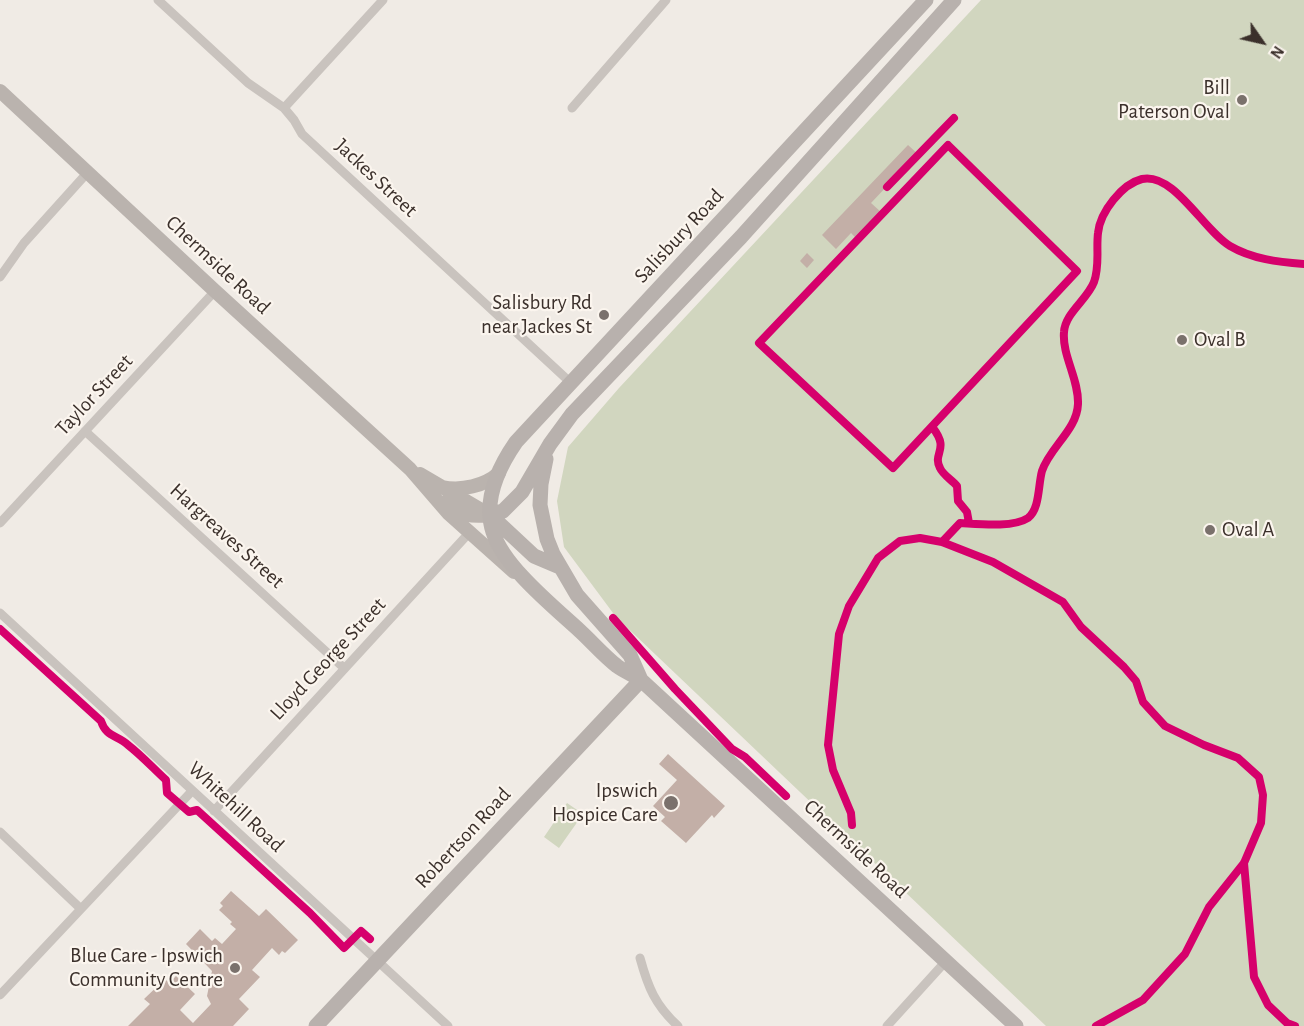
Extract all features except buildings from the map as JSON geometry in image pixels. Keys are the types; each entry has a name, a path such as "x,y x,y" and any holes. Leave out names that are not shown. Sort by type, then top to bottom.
{"main road":[{"name":"Salisbury Road","path":"536,590 502,552 492,530 490,515 492,491 506,457 516,442 926,0"},
{"path":"490,515 502,511 522,492 556,435 587,399 741,237 954,0"},
{"path":"571,383 587,399"},
{"path":"556,435 543,472 540,506 547,539 561,569"},
{"name":"Chermside Road","path":"490,515 534,556 561,569 577,595 630,655 640,680"},
{"name":"Chermside Road","path":"536,590 616,665 640,680 1016,1026"},
{"name":"Robertson Road","path":"316,1026 640,680"}],"street":[{"name":"Jackes Street","path":"158,0 248,83 284,108 303,134 571,383"},
{"path":"284,108 383,0"},
{"path":"572,108 666,0"},
{"name":"Chermside Road","path":"0,91 214,291 410,468 435,489 490,515"},
{"path":"0,278 24,243 88,172"},
{"name":"Taylor Street","path":"0,523 214,291"},
{"name":"Hargreaves Street","path":"85,431 344,668"},
{"path":"435,489 482,484 499,473"},
{"name":"Chermside Road","path":"435,489 448,513 536,590"},
{"name":"Lloyd George Street","path":"214,811 469,533"},
{"name":"Whitehill Road","path":"0,613 448,1026"},
{"path":"0,995 192,791"},
{"path":"0,832 81,909"},
{"path":"640,958 653,997 665,1014 678,1026"},
{"path":"887,1026 946,961"}],"green space":[{"path":"981,0 1304,0 1304,1026 1046,1026 616,617 564,547 557,501 568,447 619,388"},
{"path":"567,803 583,814 559,848 544,837"}],"cycle path":[{"path":"887,187 954,118"},
{"path":"948,145 1077,271 893,468 759,343 948,145"},
{"path":"942,542 960,523 995,525 1014,523 1028,518 1035,509 1042,471 1073,422 1078,404 1076,386 1065,350 1065,325 1094,282 1098,233 1103,216 1113,200 1127,187 1142,179 1154,179 1166,184 1220,239 1230,246 1256,257 1304,264"},
{"path":"933,428 941,446 938,463 943,473 957,486 958,501 967,512 969,523"},
{"path":"852,825 851,813 833,770 828,745 839,634 849,606 878,558 900,541 920,538 942,542 993,562 1063,602 1081,627 1136,681 1143,702 1165,726 1238,758 1259,777 1263,795 1261,823 1244,863 1209,907 1185,954 1143,1000 1096,1026"},
{"path":"613,618 675,689 732,749 745,757 786,796"},
{"path":"0,629 101,721 109,733 133,749 166,780 167,793 189,812 197,810 310,913 344,948 361,931 370,939"},
{"path":"1244,863 1254,977 1268,1005 1287,1023 1295,1026"}],"place":[{"name":"Bill Paterson Oval","path":"1242,100"},
{"name":"Salisbury Rd near Jackes St","path":"604,315"},
{"name":"Oval B","path":"1182,340"},
{"name":"Oval A","path":"1210,530"},
{"name":"Ipswich Hospice Care","path":"671,803"},
{"name":"Blue Care - Ipswich Community Centre","path":"235,968"}]}
